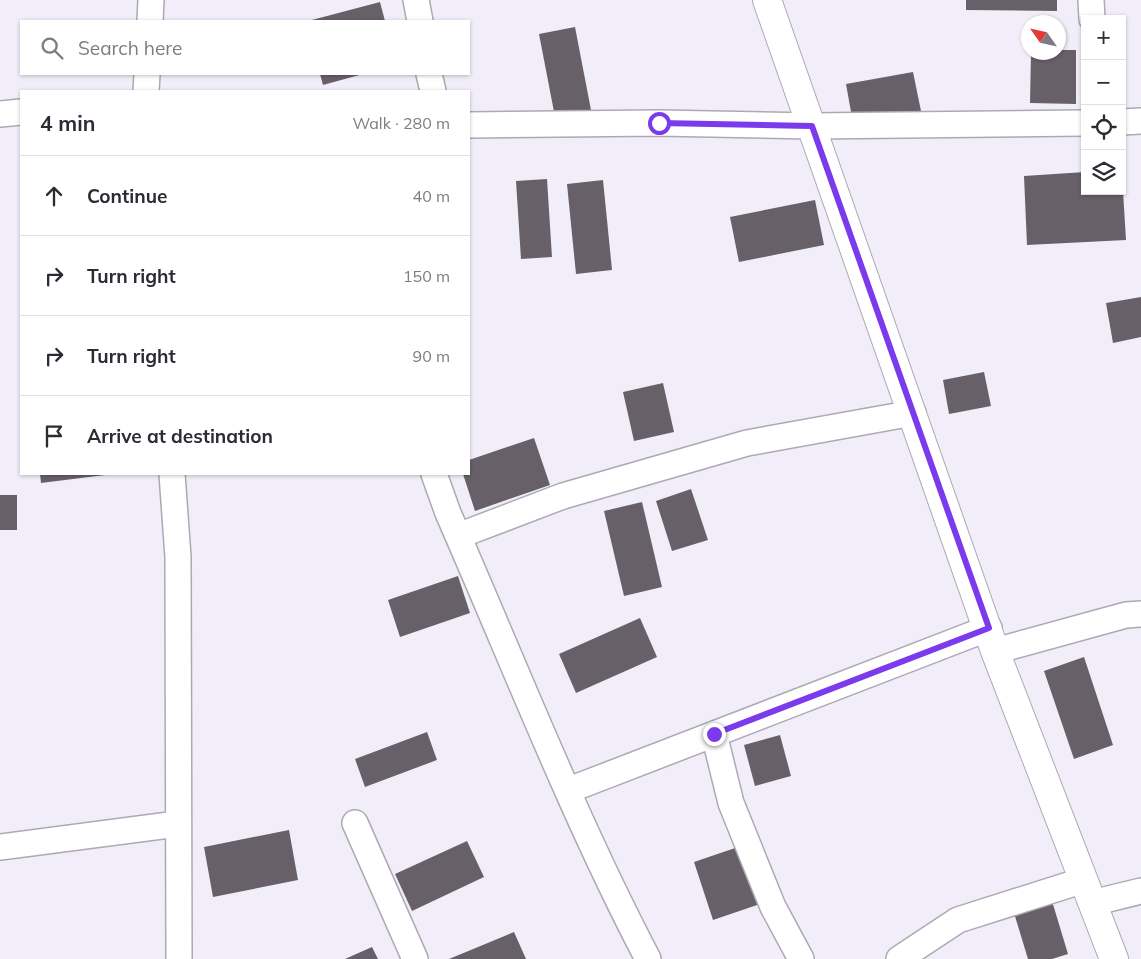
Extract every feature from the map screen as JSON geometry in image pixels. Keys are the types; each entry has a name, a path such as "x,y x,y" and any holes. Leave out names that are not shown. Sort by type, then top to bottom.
{"street":[{"path":"150,20 151,0"},
{"path":"416,0 420,20"},
{"path":"767,0 992,640 1114,959"},
{"path":"1091,0 1092,15"},
{"path":"146,90 147,75"},
{"path":"430,75 433,90"},
{"path":"0,114 20,112"},
{"path":"1126,122 1141,121"},
{"path":"470,125 659,123 812,126 1081,123"},
{"path":"458,536 563,496 747,443 913,413"},
{"path":"172,475 178,557 177,824 179,959"},
{"path":"434,475 458,536 618,902 648,959"},
{"path":"569,790 714,734 992,640 1141,614"},
{"path":"714,734 732,803 773,908 801,959"},
{"path":"355,823 415,959"},
{"path":"0,847 177,824"},
{"path":"899,959 958,920 1088,891 1141,891"}],"building":[{"path":"966,0 1057,0 1057,11 966,10"},
{"path":"380,2 385,20 312,20"},
{"path":"575,27 591,110 555,117 539,34"},
{"path":"1066,50 1076,50 1076,104 1030,103 1031,60 1066,60"},
{"path":"913,72 921,111 853,123 846,84"},
{"path":"320,75 359,75 323,85"},
{"path":"1081,172 1081,195 1123,195 1126,240 1027,245 1024,176"},
{"path":"547,179 552,257 521,259 516,181"},
{"path":"603,180 612,270 576,274 567,184"},
{"path":"815,200 824,245 739,262 730,217"},
{"path":"1141,297 1141,337 1113,343 1106,303"},
{"path":"984,372 991,406 949,414 943,380"},
{"path":"663,383 674,432 634,441 623,392"},
{"path":"534,438 550,485 475,511 463,475 470,475 470,460"},
{"path":"40,475 105,475 41,483"},
{"path":"691,489 708,540 672,551 656,501"},
{"path":"0,495 17,495 17,530 0,530"},
{"path":"642,502 662,587 624,596 604,511"},
{"path":"458,576 470,613 400,637 388,600"},
{"path":"640,618 657,657 576,693 559,654"},
{"path":"1084,657 1113,745 1074,759 1044,671"},
{"path":"427,732 437,760 365,787 355,759"},
{"path":"780,735 791,776 755,786 744,745"},
{"path":"289,830 298,880 213,897 204,847"},
{"path":"467,841 484,877 412,911 395,874"},
{"path":"741,846 760,904 713,920 694,862"},
{"path":"1052,901 1068,954 1052,959 1028,959 1014,913"},
{"path":"514,932 526,959 449,959"},
{"path":"372,947 378,959 345,959"}],"route":[{"path":"659,123 812,126 989,628 714,734"}]}
